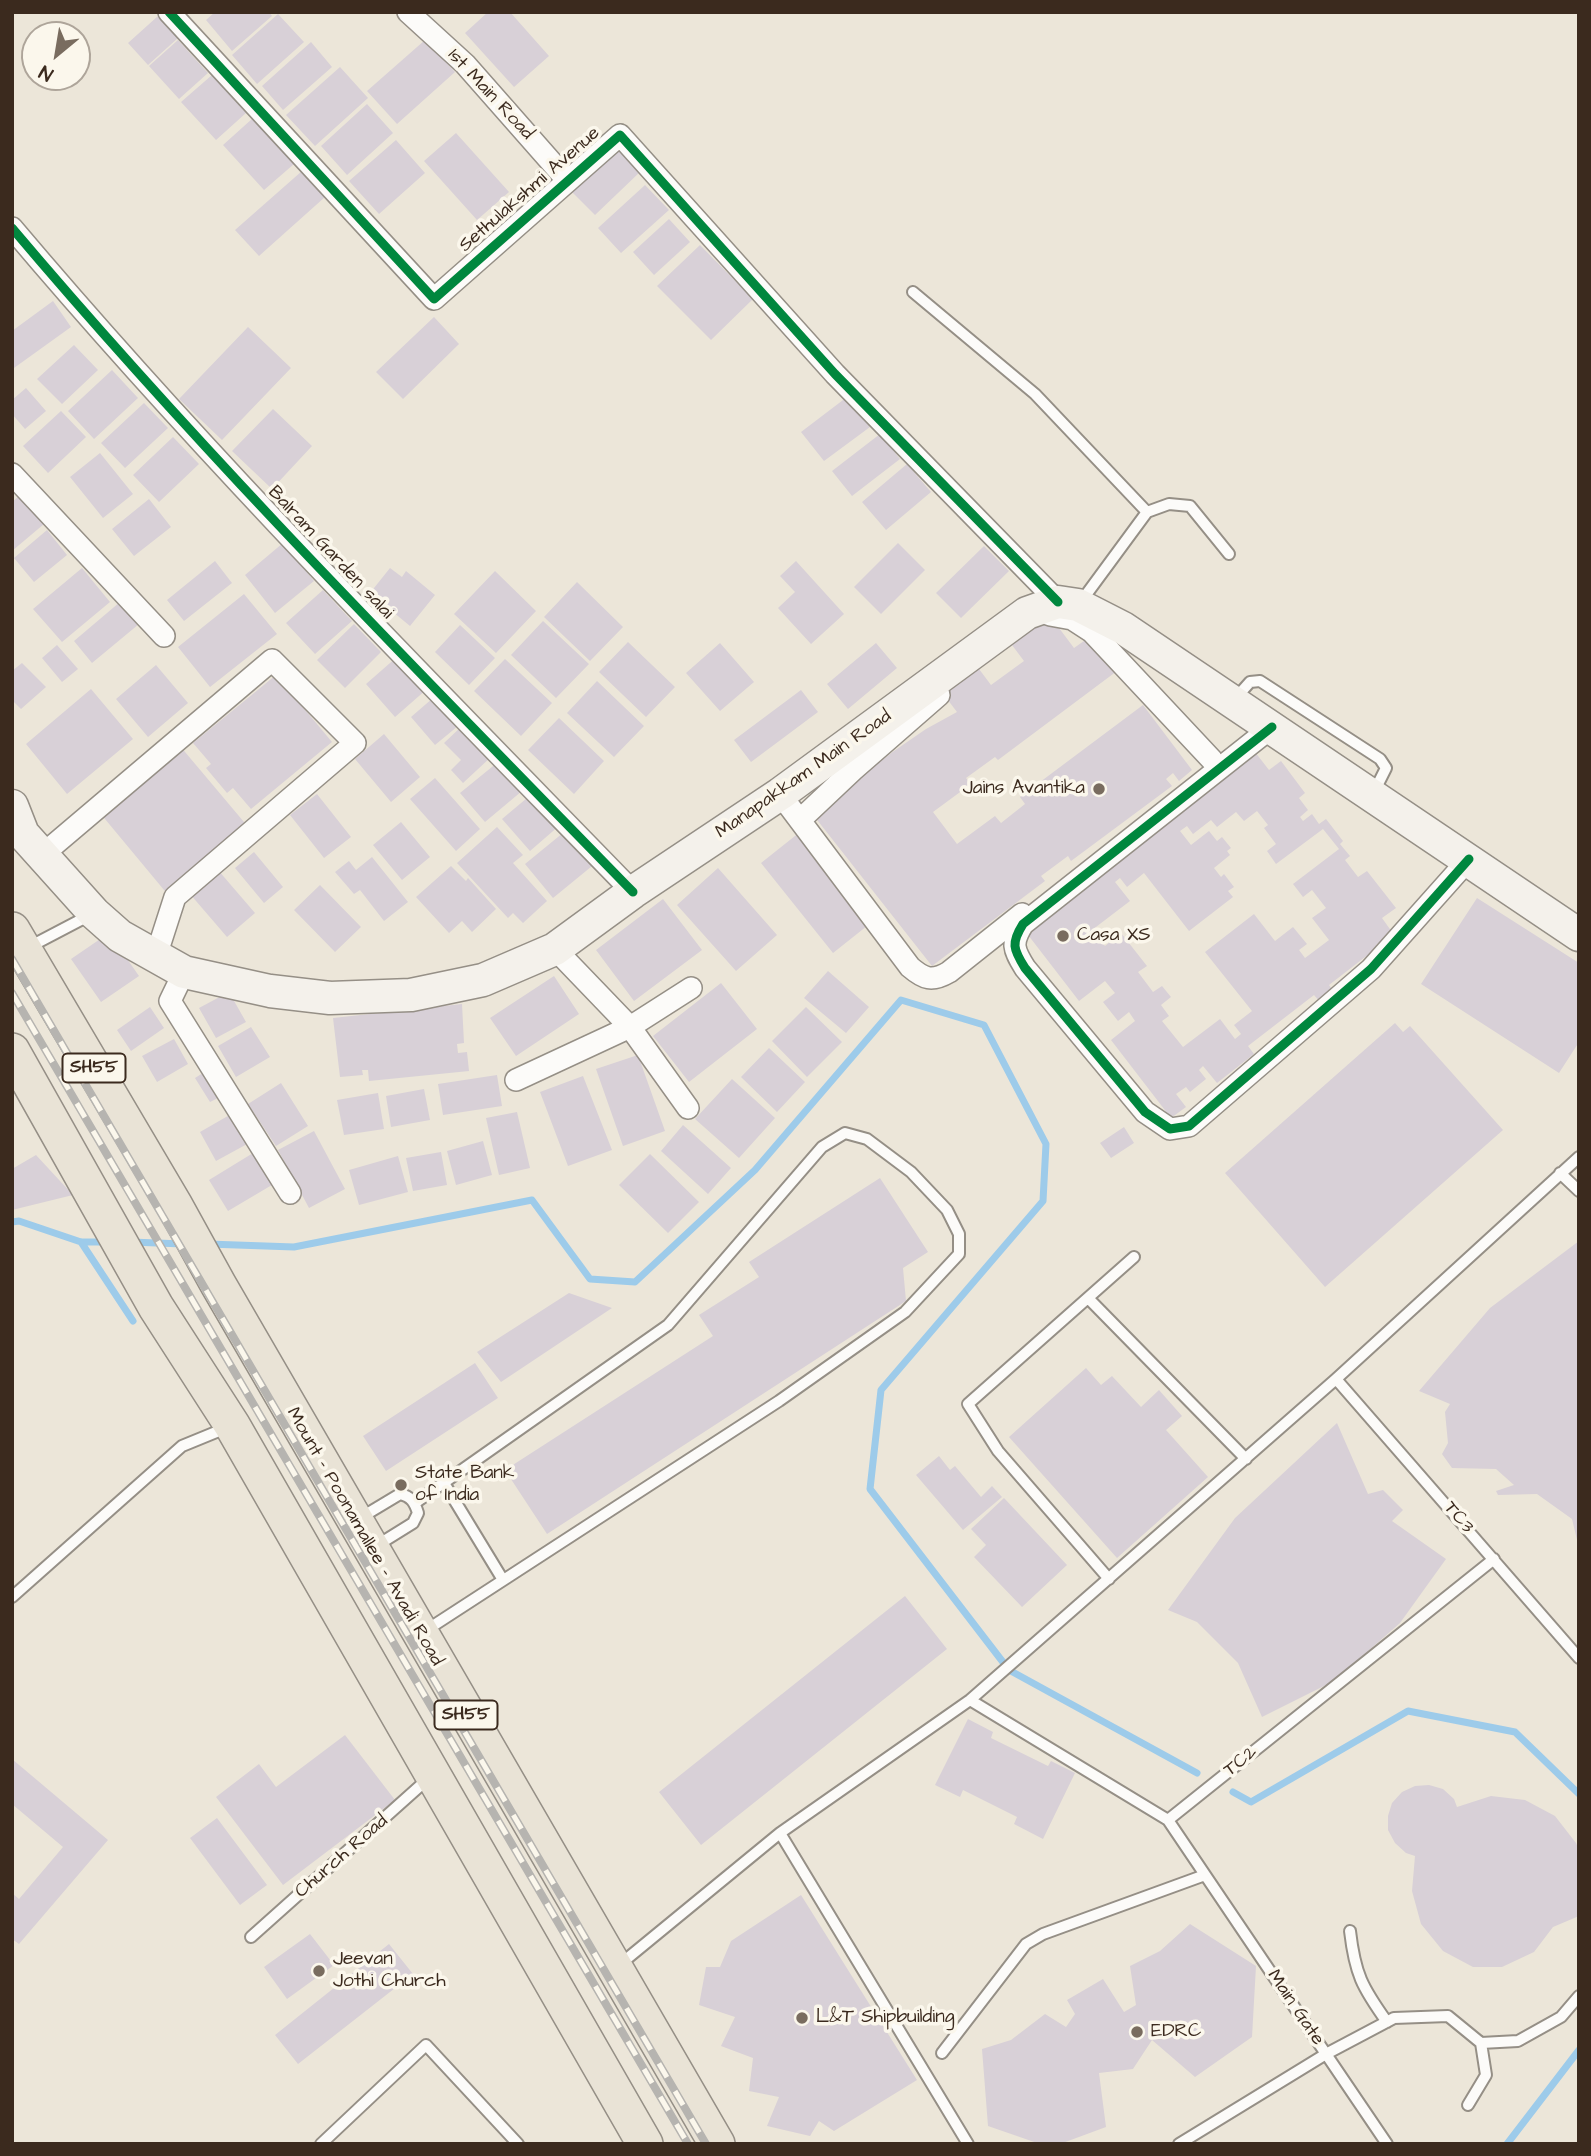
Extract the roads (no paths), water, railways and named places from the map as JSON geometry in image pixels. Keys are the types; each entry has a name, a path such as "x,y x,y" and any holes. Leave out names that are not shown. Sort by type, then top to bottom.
{"main road":[{"path":"1068,604 1123,628 1579,935"},
{"name":"Manapakkam Main Road","path":"23,831 94,913 120,936 184,972 270,990 330,998 411,995 483,980 555,949 633,892 780,794 1027,613 1068,604"},
{"name":"Mount - Poonamallee - Avadi Road","path":"18,940 175,1206 717,2144"},
{"name":"SH55","path":"12,1051 156,1307 232,1425 645,2144"}],"street":[{"name":"Sethulakshmi Avenue","path":"169,12 434,299 620,135 835,374 1068,604"},
{"name":"1st Main Road","path":"408,12 465,64 568,181"},
{"name":"Balram Garden salai","path":"12,228 84,313 350,600 633,892"},
{"path":"12,474 164,636"},
{"path":"800,820 853,770 981,660 1038,621 1053,614 1072,619 1092,632 1212,760"},
{"path":"23,831 272,660 355,743 175,897 156,956"},
{"path":"780,794 910,967 923,979 936,979 995,936 1212,760 1267,724"},
{"path":"1267,724 1023,924 1014,937 1015,952 1025,968 1145,1112 1170,1129 1189,1126 1371,969 1469,859"},
{"path":"555,949 630,1027 688,1108"},
{"path":"184,972 170,1001 290,1193"},
{"path":"516,1080 630,1027 691,988"}],"lane":[{"path":"913,292 1035,394 1147,512"},
{"path":"1068,604 1147,512 1169,504 1190,506 1229,554"},
{"path":"1234,701 1250,682 1260,681 1380,759 1386,768 1373,794"},
{"path":"18,940 94,913"},
{"path":"415,1503 668,1325 822,1147 845,1133 867,1139 911,1172 947,1210 959,1234 959,1254 905,1312 779,1401 420,1634"},
{"path":"614,1968 780,1833 971,1700 1336,1379 1579,1157"},
{"path":"1560,1173 1579,1191"},
{"path":"1109,1579 998,1451 968,1404 1134,1257"},
{"path":"1088,1298 1246,1459"},
{"name":"TC3","path":"1336,1379 1579,1658"},
{"path":"12,1597 182,1446 232,1425"},
{"path":"444,1482 503,1580"},
{"path":"394,1495 406,1495 415,1503 418,1513 413,1523 363,1535 394,1495"},
{"name":"TC2","path":"1168,1820 1494,1559"},
{"path":"971,1700 1168,1820"},
{"name":"Church Road","path":"251,1937 432,1775"},
{"name":"Main Gate","path":"1168,1820 1326,2054 1179,2144"},
{"path":"780,1833 968,2144"},
{"path":"942,2053 1027,1944 1043,1934 1205,1875"},
{"path":"1350,1931 1353,1961 1364,1990 1387,2022"},
{"path":"1481,2043 1518,2041 1561,2017 1579,1996"},
{"path":"1387,2144 1326,2054 1394,2018 1448,2016 1481,2043 1486,2075 1468,2105"},
{"path":"321,2144 426,2045 518,2144"}],"waterway":[{"path":"208,1244 294,1247 532,1200 590,1279 635,1282 755,1170 901,1000 984,1025 1046,1144 1043,1201 881,1390 870,1489 1009,1670 1197,1773"},
{"path":"12,1222 19,1221 81,1242 109,1242"},
{"path":"81,1242 133,1321"},
{"path":"131,1242 183,1244"},
{"path":"1233,1792 1251,1802 1408,1711 1515,1732 1579,1794"},
{"path":"1507,2144 1579,2050"}],"railway":[{"path":"12,959 706,2144"},
{"path":"12,993 688,2144"}],"place":[{"name":"Jains Avantika","path":"1099,789"},
{"name":"Casa XS","path":"1063,936"},
{"name":"State Bank of India","path":"401,1485"},
{"name":"Jeevan Jothi Church","path":"319,1971"},
{"name":"L&T Shipbuilding","path":"802,2018"},
{"name":"EDRC","path":"1137,2032"}]}
